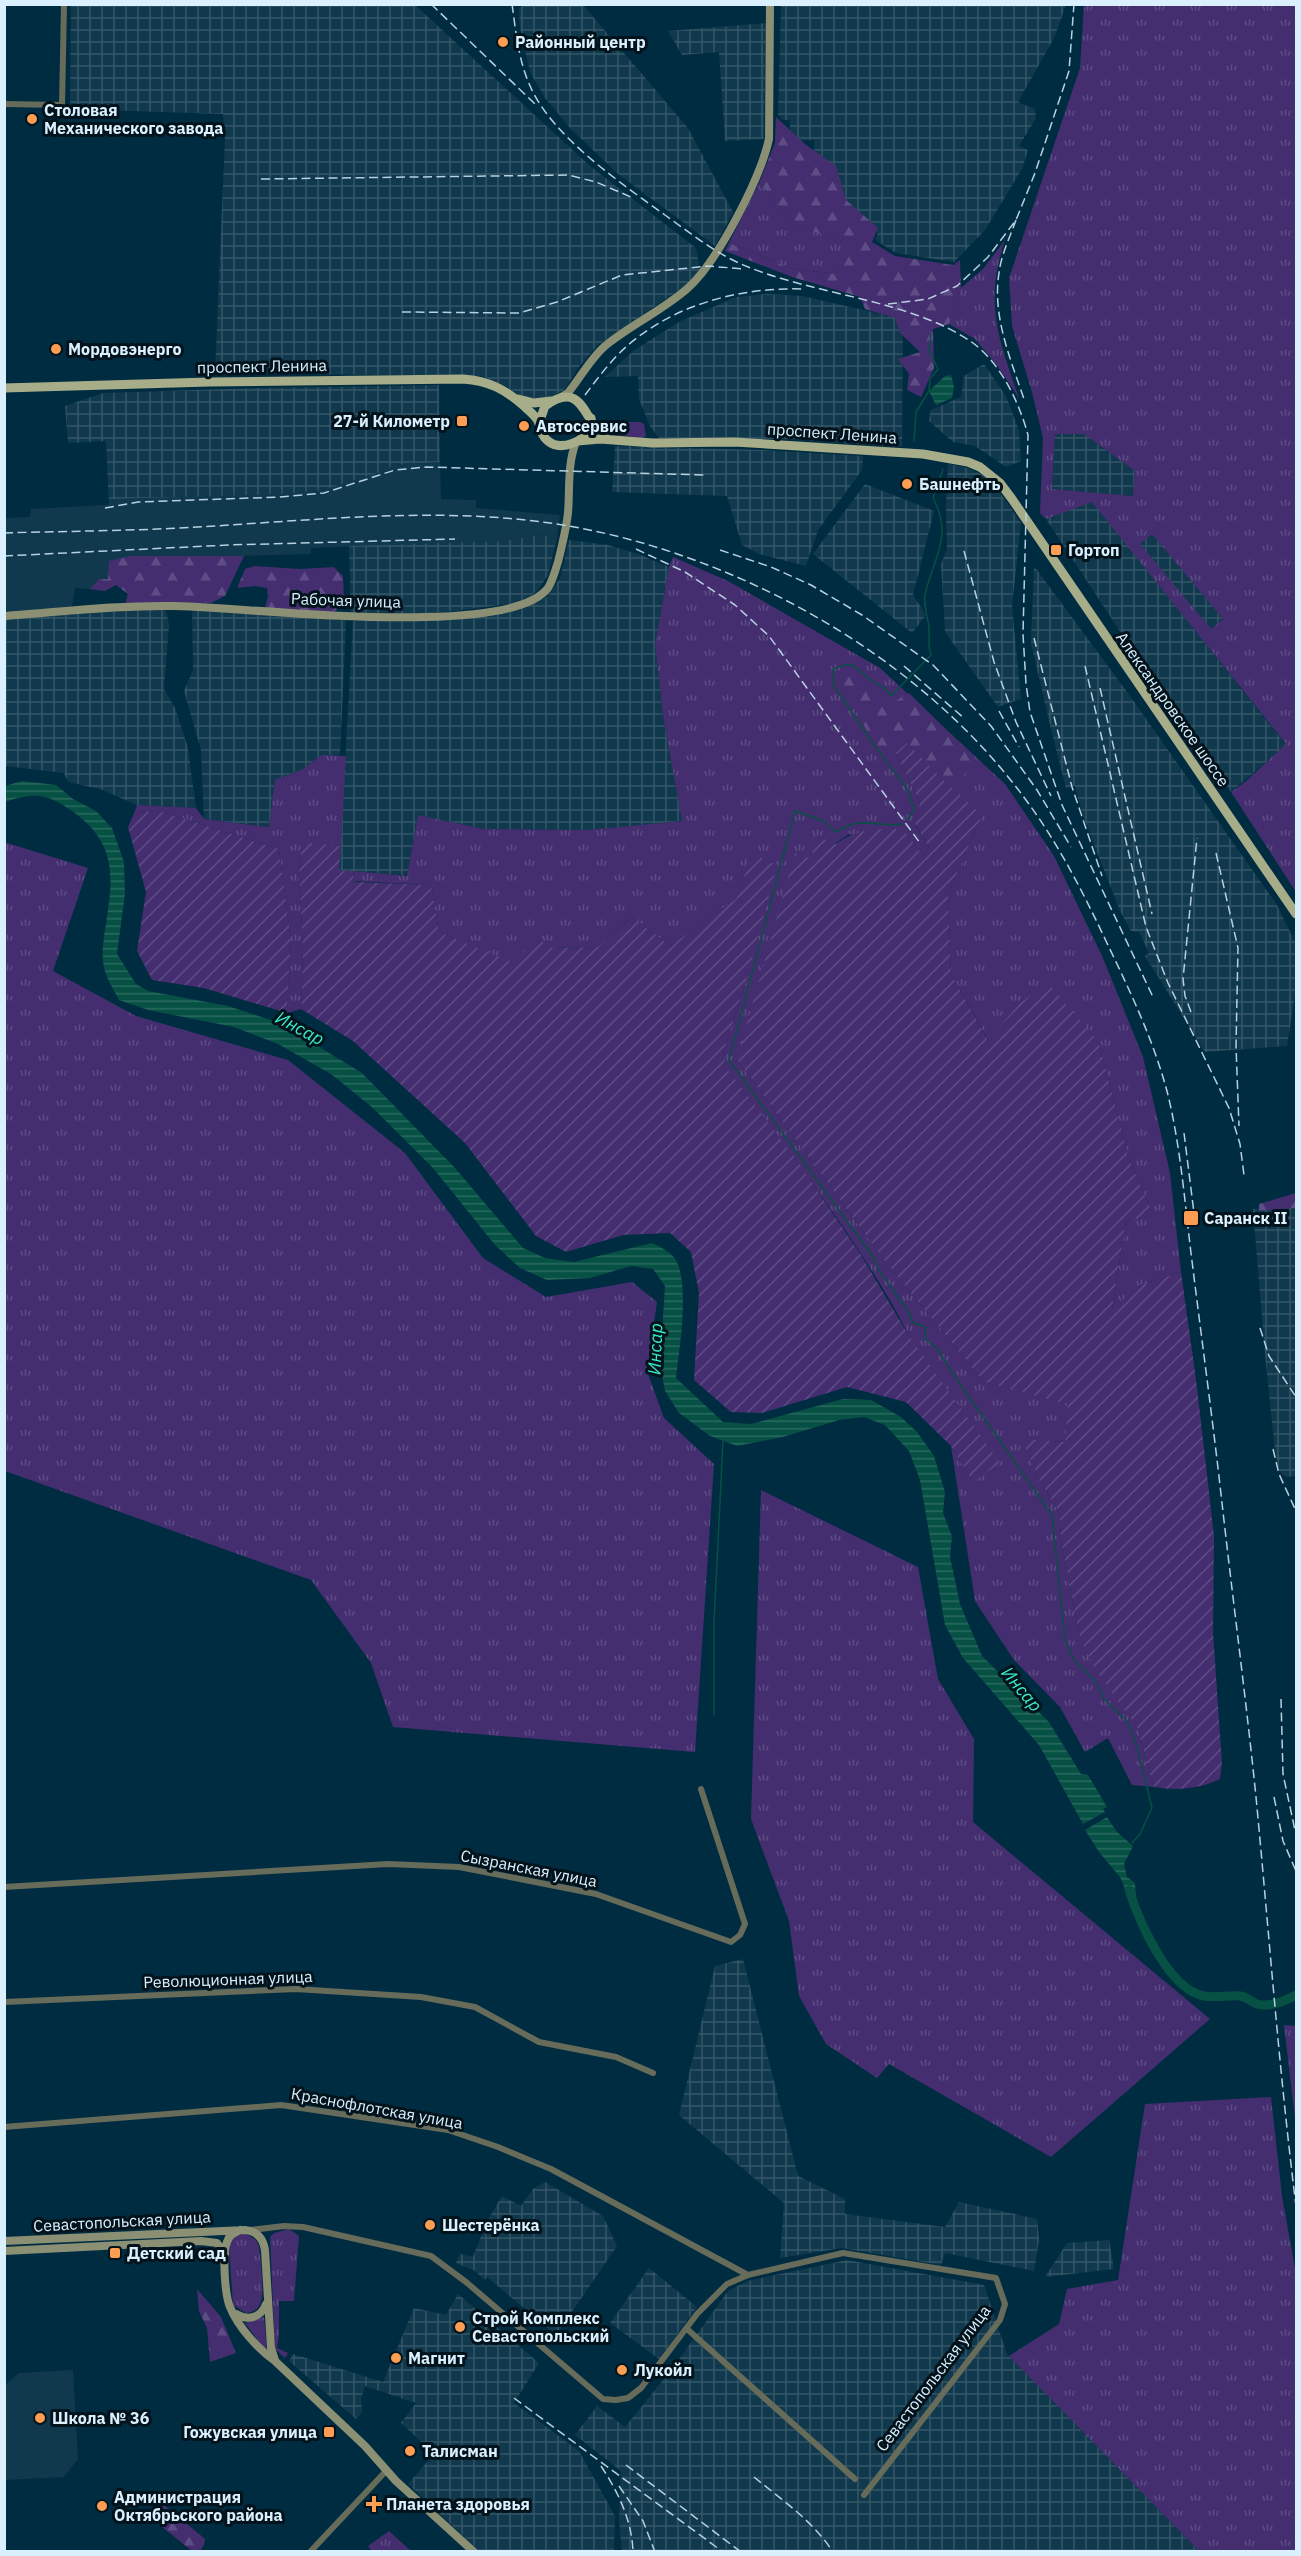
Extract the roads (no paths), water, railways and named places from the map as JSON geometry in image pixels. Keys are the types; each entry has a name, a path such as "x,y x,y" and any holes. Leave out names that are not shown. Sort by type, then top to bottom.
{"main road":[{"name":"проспект Ленина","path":"4,388 209,382 463,379 491,383 515,398"},
{"path":"515,398 534,403 570,398 583,406 597,430 609,439"},
{"path":"515,398 539,423 546,440 557,445 577,441 590,431 591,418"},
{"path":"539,423 542,411 555,400"},
{"name":"проспект Ленина","path":"577,441 609,439 637,442 756,443 943,457 968,462 990,474 1000,483 1026,521"},
{"name":"Александровское шоссе","path":"1026,521 1296,914"}],"street":[{"path":"4,104 63,105 64,4"},
{"path":"555,400 568,393 604,347 687,288 713,259 764,159 769,140 770,4"},
{"path":"579,379 577,390 583,406"},
{"name":"Рабочая улица","path":"4,616 174,606 292,614 421,617 450,616 522,604 546,590 554,574 568,513 570,458 577,441"},
{"path":"557,445 567,451 570,458"},
{"name":"Сызранская улица","path":"4,1887 388,1864 459,1867 596,1894 731,1942 740,1935 745,1924 701,1789"},
{"name":"Революционная улица","path":"4,2002 296,1989 421,1997 475,2007 539,2042 616,2057 653,2073"},
{"name":"Краснофлотская улица","path":"4,2127 281,2105 448,2130 498,2147 551,2169 748,2276"},
{"path":"264,2243 270,2232 278,2227"},
{"name":"Севастопольская улица","path":"4,2241 303,2227 431,2256 468,2284 603,2399 616,2400 628,2398 641,2388 697,2314 727,2284 748,2276 843,2253 996,2278 1005,2304 1000,2320 864,2495"},
{"path":"240,2230 228,2240 225,2254 227,2296 231,2310 261,2351 275,2361 365,2446 386,2471 474,2552"},
{"path":"251,2230 260,2236 264,2243 271,2348 275,2361"},
{"name":"Севастопольская улица","path":"4,2252 201,2241 218,2243 225,2254"},
{"path":"231,2310 241,2317 253,2317 263,2311 267,2299"},
{"path":"687,2329 855,2479"},
{"path":"310,2552 386,2471"}],"waterway":[{"path":"914,441 916,412 929,391 930,379 938,369 929,350 931,334"},
{"path":"907,820 914,810 908,790 869,738 833,684 833,669 851,665 885,688 891,696 931,655 925,599 942,536 942,524 933,498 943,469"},
{"path":"902,824 859,823 835,832 824,821 795,811 729,1060 874,1258 878,1269 910,1314 912,1322 925,1327 925,1339 937,1348 1052,1515 1065,1641 1074,1660 1096,1682 1104,1699 1128,1722 1138,1750 1152,1808 1140,1834 1132,1843"},
{"path":"714,1715 714,1622 723,1441"},
{"name":"Инсар","path":"1129,1890 1140,1919 1157,1952 1178,1981 1191,1991 1208,1997 1240,1996 1262,2005 1277,2003 1296,1995"}],"railway":[{"path":"431,4 535,104"},
{"path":"512,4 518,48 531,88 541,106 572,142 629,189 702,242 741,264 798,283 891,307 948,328 983,352 1008,384 1028,435 1023,634 1030,712 1062,805 1153,997"},
{"path":"888,304 928,299 957,286 988,257 1016,220 1035,173 1069,71 1074,4"},
{"path":"261,179 568,175 596,182 631,197"},
{"path":"1016,220 1000,266 998,306 1004,338 1025,402"},
{"path":"402,312 519,313 557,302 622,275 708,266 744,269"},
{"path":"585,395 621,351 646,331 666,319 687,309 733,295 756,291 803,289"},
{"path":"105,508 138,502 280,497 324,493 395,470 426,467 704,475"},
{"path":"4,533 197,527 430,515 523,520 569,526 633,540 697,561 760,588 821,620 879,657 932,699 981,745 1023,796 1047,830 1068,866 1124,979 1156,1055 1172,1115 1215,1442 1248,1724 1296,2206"},
{"path":"4,556 228,545 455,539"},
{"path":"636,549 685,572 735,605 769,636 920,843"},
{"path":"720,550 771,567 811,585 862,615 933,665 991,726 1037,790 1071,847"},
{"path":"964,551 994,662 1016,722 1051,796"},
{"path":"1034,638 1072,787 1102,876"},
{"path":"904,666 965,719"},
{"path":"1085,666 1146,927 1168,983 1229,1108 1240,1144 1244,1175"},
{"path":"1100,688 1152,914"},
{"path":"999,711 1019,747"},
{"path":"1191,1012 1185,996 1183,979 1197,838"},
{"path":"1216,853 1238,948 1236,1046 1239,1126"},
{"path":"1184,1133 1194,1213"},
{"path":"1260,1328 1269,1356 1296,1397"},
{"path":"1273,1449 1279,1474 1296,1511"},
{"path":"1281,1699 1283,1774 1296,1835"},
{"path":"1274,1797 1283,1841 1296,1871"},
{"path":"514,2398 723,2552"},
{"path":"626,2465 741,2552"},
{"path":"601,2466 623,2507 630,2529 633,2552"},
{"path":"754,2477 807,2521 833,2552"},
{"path":"619,2486 643,2521 655,2552"}],"place":[{"name":"Районный центр","path":"503,42"},
{"name":"Столовая Механического завода","path":"32,119"},
{"name":"Мордовэнерго","path":"56,349"},
{"name":"27-й Километр","path":"462,421"},
{"name":"Автосервис","path":"524,426"},
{"name":"Башнефть","path":"907,484"},
{"name":"Гортоп","path":"1056,550"},
{"name":"Саранск II","path":"1191,1218"},
{"name":"Шестерёнка","path":"430,2225"},
{"name":"Детский сад","path":"115,2253"},
{"name":"Строй Комплекс Севастопольский","path":"460,2327"},
{"name":"Магнит","path":"396,2358"},
{"name":"Лукойл","path":"622,2370"},
{"name":"Школа № 36","path":"40,2418"},
{"name":"Гожувская улица","path":"329,2432"},
{"name":"Талисман","path":"410,2451"},
{"name":"Планета здоровья","path":"374,2504"},
{"name":"Администрация Октябрьского района","path":"102,2506"}]}
